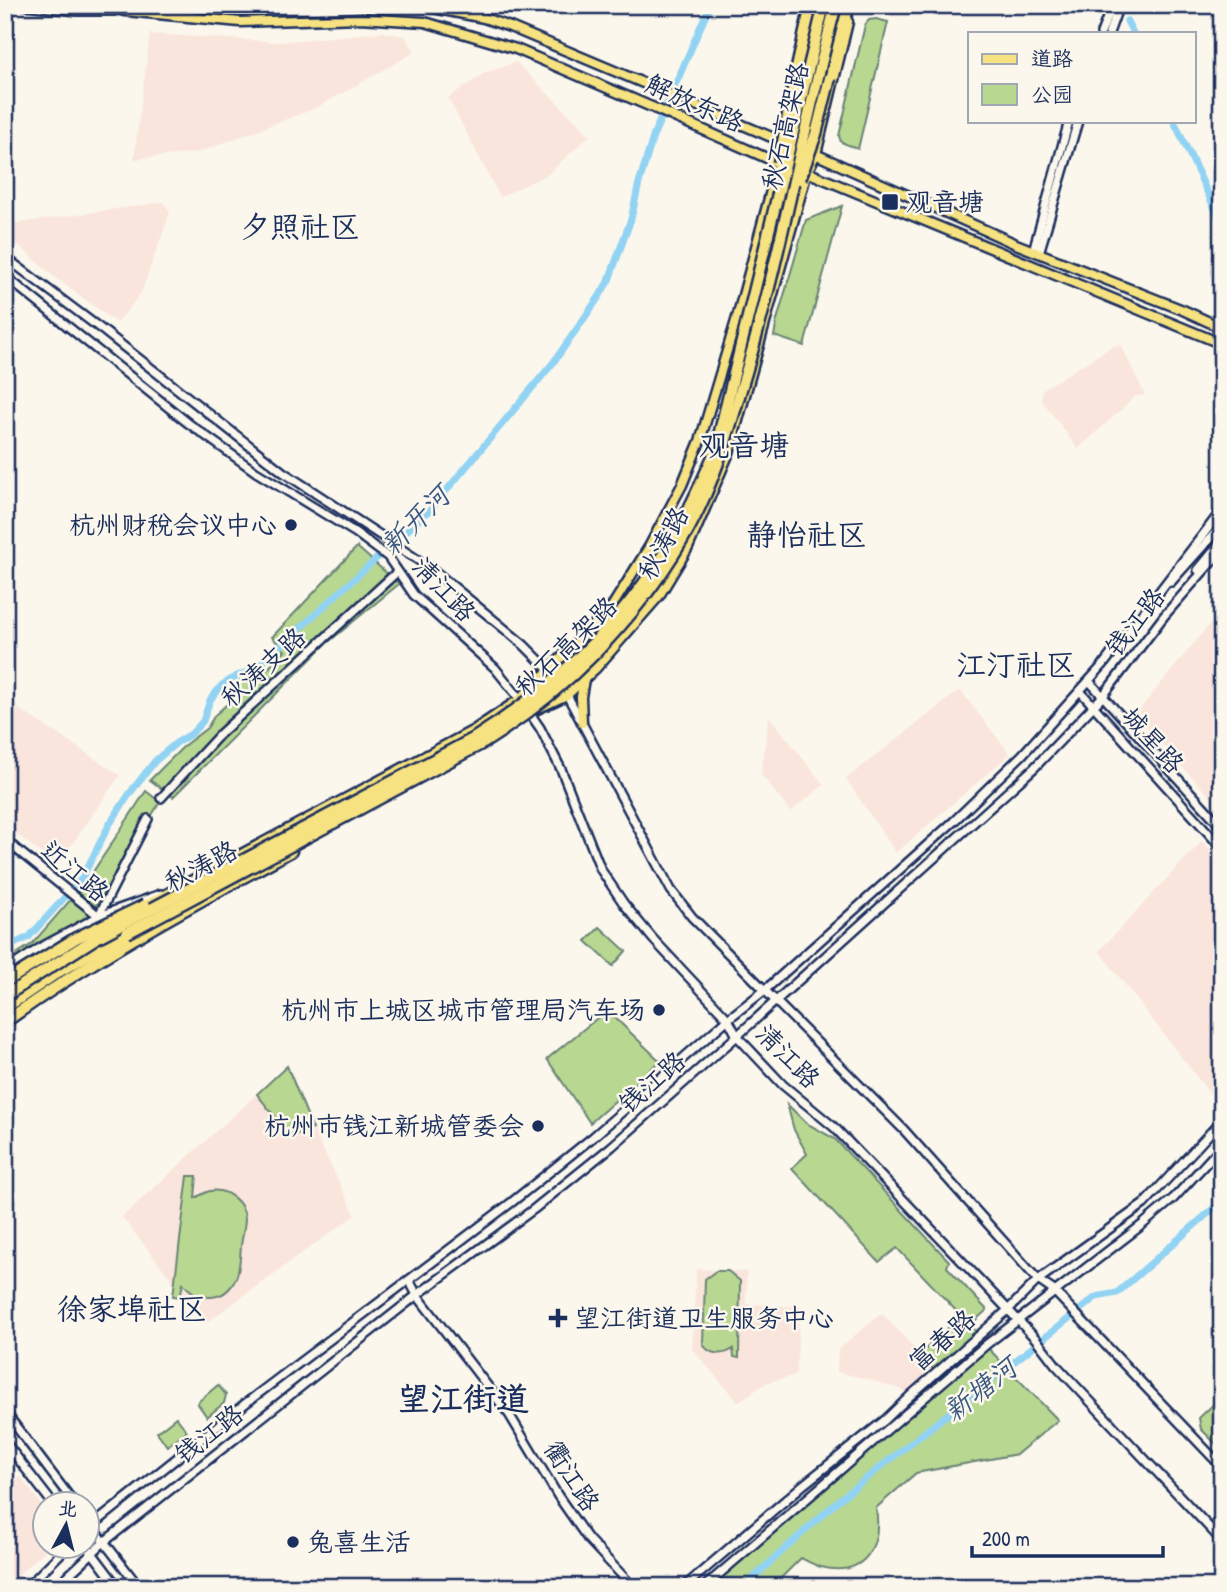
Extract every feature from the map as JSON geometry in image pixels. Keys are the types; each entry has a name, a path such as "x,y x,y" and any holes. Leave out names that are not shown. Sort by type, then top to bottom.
{"highway":[{"path":"771,219 790,96 811,5"},
{"name":"秋石高架路","path":"5,996 96,939 444,755 513,713 548,687 612,625 683,521 715,452 824,5"},
{"name":"秋石高架路","path":"5,1008 55,974 118,938 485,742 519,720 576,672 622,626 683,539 719,464 755,344 836,5"},
{"path":"786,219 816,134 850,5"},
{"path":"5,1022 116,949 380,802 404,786"},
{"path":"5,982 90,930 172,893 313,817 352,803"}],"main road":[{"name":"解放东路","path":"25,5 77,11 126,11"},
{"name":"解放东路","path":"95,5 126,11 240,22 360,18 425,22 516,49 778,163 1222,344"},
{"path":"205,5 283,5"},
{"name":"解放东路","path":"418,5 484,18 510,27 816,154 1036,252 1222,328"},
{"name":"秋涛路","path":"5,989 45,961 105,926 445,747 520,699 611,608 649,547 682,485 699,441 784,142 817,5"},
{"name":"秋涛路","path":"5,1008 112,938 353,809 444,768 500,735 529,712 567,695 659,596 688,548 729,453 807,173 816,154 850,5"},
{"path":"1101,32 1112,5"},
{"path":"1108,32 1119,5"},
{"path":"1036,252 1069,122"},
{"path":"1036,252 1078,122"},
{"name":"清江路","path":"5,257 283,472 432,569 524,645 550,671 567,695 671,890 692,917 904,1130 1038,1280 1054,1291 1222,1467"},
{"name":"清江路","path":"5,276 188,423 245,465 356,533 388,557 414,595 495,668 540,728 561,769 601,870 653,939 728,1018 737,1036 783,1085 835,1128 1018,1320 1056,1365 1222,1541"},
{"name":"钱江路","path":"102,1515 593,1137 728,1018 765,990 991,787 1080,691 1151,604 1222,509"},
{"path":"1151,604 1222,525"},
{"path":"1164,616 1222,541"},
{"name":"钱江路","path":"104,1542 417,1295 534,1209 611,1147 737,1036 1024,777 1103,696 1164,616 1222,550"},
{"name":"秋涛支路","path":"161,797 220,734 397,572"},
{"path":"582,723 581,697 584,679"},
{"name":"城星路","path":"1088,681 1222,827"},
{"name":"城星路","path":"1080,691 1222,848"},
{"path":"99,916 148,819"},
{"name":"近江路","path":"5,840 99,916 112,938"},
{"path":"5,971 43,946 99,916 173,889"},
{"name":"富春路","path":"684,1587 803,1485 885,1420 1038,1280 1144,1204 1222,1120"},
{"name":"富春路","path":"704,1587 1018,1320 1174,1198 1222,1146"},
{"name":"衢江路","path":"408,1280 509,1414 558,1496 588,1539 633,1587"},
{"path":"5,1412 64,1490"},
{"path":"5,1442 42,1490"},
{"path":"102,1540 139,1587"},
{"path":"27,1587 54,1560"},
{"name":"钱江路","path":"56,1587 79,1560"},
{"path":"97,1560 118,1587"}],"shaded area":[{"path":"382,32 405,36 415,52 316,108 197,153 134,159 150,34 279,42"},
{"path":"516,62 590,135 548,174 500,197 448,98 483,74"},
{"path":"164,202 170,213 141,293 117,323 53,276 5,233 5,225"},
{"path":"1121,345 1145,395 1136,396 1078,449 1041,399 1043,389 1113,346"},
{"path":"1222,609 1222,788 1212,799 1135,715"},
{"path":"960,690 1010,754 896,853 846,779"},
{"path":"5,700 120,775 57,866 5,825"},
{"path":"769,716 824,785 790,812 761,774"},
{"path":"1202,841 1222,862 1222,1098 1217,1103 1099,951"},
{"path":"257,1094 290,1136 313,1129 355,1215 206,1323 122,1217"},
{"path":"696,1269 747,1272 746,1304 800,1307 796,1375 766,1383 738,1402 692,1349"},
{"path":"882,1313 936,1372 910,1396 899,1389 837,1372 838,1349"},
{"path":"20,1476 32,1492 32,1560 35,1560 5,1587 5,1489"}],"green space":[{"path":"869,20 888,22 858,149 841,142 839,136 865,25"},
{"path":"842,206 804,346 774,336 806,220"},
{"path":"357,547 399,584 326,644 173,797 150,780 186,744 207,728 215,715 234,698 229,690 243,678 252,685 285,651 272,637"},
{"path":"146,791 160,802 69,944 5,990 5,961 32,944 87,881"},
{"path":"600,927 626,951 613,966 586,941"},
{"path":"607,1010 660,1061 590,1123 547,1059"},
{"path":"287,1066 313,1129 290,1136 257,1094"},
{"path":"787,1104 806,1123 835,1139 949,1261 947,1267 987,1310 970,1325 980,1335 936,1372 919,1355 961,1316 897,1248 879,1262 792,1168 807,1154 794,1130"},
{"path":"188,1176 197,1176 195,1198 210,1191 222,1192 233,1197 244,1212 245,1225 237,1274 231,1286 218,1296 196,1294 183,1283 180,1297 173,1296"},
{"path":"716,1271 728,1271 740,1281 739,1358 734,1357 733,1349 717,1353 703,1344 705,1279"},
{"path":"988,1348 1058,1420 1017,1454 916,1473 876,1508 876,1535 873,1546 867,1556 849,1568 821,1567 801,1558 772,1587 710,1587"},
{"path":"218,1385 226,1395 224,1403 207,1417 198,1404 199,1401"},
{"path":"1222,1396 1222,1450 1201,1429 1199,1418"},
{"path":"176,1417 187,1431 167,1446 157,1432"}],"waterway":[{"name":"新开河","path":"5,948 29,937 82,878 109,825 130,793 155,761 191,734 203,721 210,700 222,685 254,670 431,509 553,363 609,280 631,219 654,134 710,5"},
{"path":"1127,21 1132,32"},
{"path":"1174,122 1222,224"},
{"name":"新塘河","path":"743,1587 840,1499 1096,1297 1117,1293 1222,1201"}],"place":[{"name":"观音塘","path":"890,202"},
{"name":"杭州财税会议中心","path":"291,525"},
{"name":"杭州市上城区城市管理局汽车场","path":"659,1010"},
{"name":"杭州市钱江新城管委会","path":"538,1126"},
{"name":"望江街道卫生服务中心","path":"558,1318"},
{"name":"兔喜生活","path":"293,1542"}],"district":[{"name":"夕照社区","path":"300,227"},
{"name":"观音塘","path":"744,446"},
{"name":"静怡社区","path":"807,535"},
{"name":"江汀社区","path":"1016,665"},
{"name":"徐家埠社区","path":"132,1309"},
{"name":"望江街道","path":"463,1398"}]}
